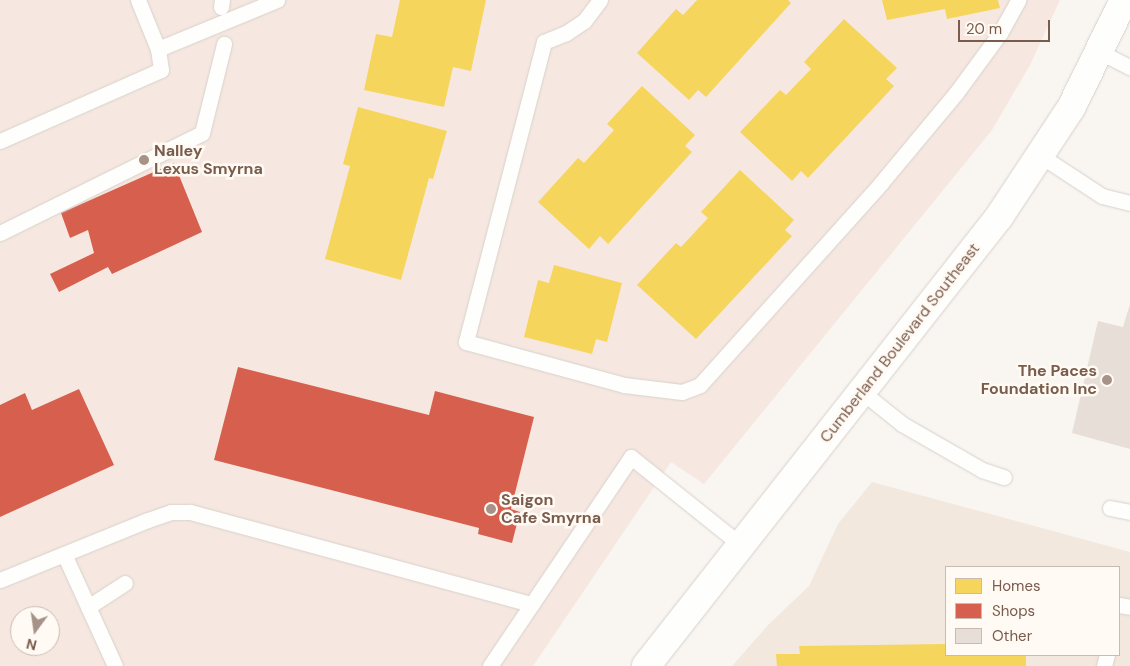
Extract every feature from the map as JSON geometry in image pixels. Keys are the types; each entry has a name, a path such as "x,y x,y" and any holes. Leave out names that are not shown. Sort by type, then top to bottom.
{"main road":[{"name":"Cumberland Boulevard Southeast","path":"646,666 999,217 1072,108 1124,0"}],"lane":[{"path":"0,141 161,70 158,49 138,0"},
{"path":"158,49 277,0"},
{"path":"600,0 584,21 566,33 544,42 466,342 624,385 682,392 700,385 881,183 961,86 1000,33 1018,0"},
{"path":"0,233 202,133 224,44"},
{"path":"1100,52 1130,67"},
{"path":"1041,156 1102,196 1130,203"},
{"path":"861,391 902,424 982,470 1004,477"},
{"path":"490,666 630,457 741,545"},
{"path":"1110,508 1130,512"},
{"path":"0,580 148,520 171,512 190,512 532,604"},
{"path":"64,554 115,666"},
{"path":"88,607 125,583"}],"shaded area":[{"path":"0,0 1060,0 1030,65 992,130 704,484 671,462 533,666 0,666"},
{"path":"872,482 1130,552 1130,666 732,666 769,624 809,586 838,524"}],"building: Homes":[{"path":"400,0 486,0 471,71 453,67 444,107 364,90 376,34 392,37"},
{"path":"697,0 788,0 791,3 706,97 698,90 689,100 637,53 676,9 683,15"},
{"path":"882,0 998,0 1000,8 947,19 945,9 887,20"},
{"path":"844,19 897,68 886,79 894,86 808,178 801,171 792,181 740,132 780,90 786,95 811,69 804,62"},
{"path":"642,86 695,135 685,146 692,152 608,244 600,236 589,249 538,202 578,158 584,163 614,130 607,124"},
{"path":"358,107 447,131 433,179 429,178 401,280 325,259 350,166 343,164"},
{"path":"740,170 794,220 785,230 792,236 696,339 637,285 676,243 681,247 708,218 701,212"},
{"path":"554,265 622,283 607,342 596,339 592,354 524,337 538,280 549,283"},
{"path":"945,644 945,656 1026,656 1026,666 777,666 776,654 800,654 799,646"}],"building: Shops":[{"path":"174,163 202,232 112,274 108,267 59,292 50,274 94,253 88,230 70,238 61,213"},
{"path":"238,367 429,415 435,391 534,417 511,509 520,512 512,543 478,534 479,528 214,460"},
{"path":"79,389 114,465 0,517 0,405 25,393 32,410"}],"building: Other":[{"name":"The Paces Foundation Inc","path":"1130,304 1130,449 1072,433 1098,321 1123,327"}],"place":[{"name":"Nalley Lexus Smyrna","path":"144,160"},
{"name":"The Paces Foundation Inc","path":"1107,380"},
{"name":"Saigon Cafe Smyrna","path":"491,509"}]}
